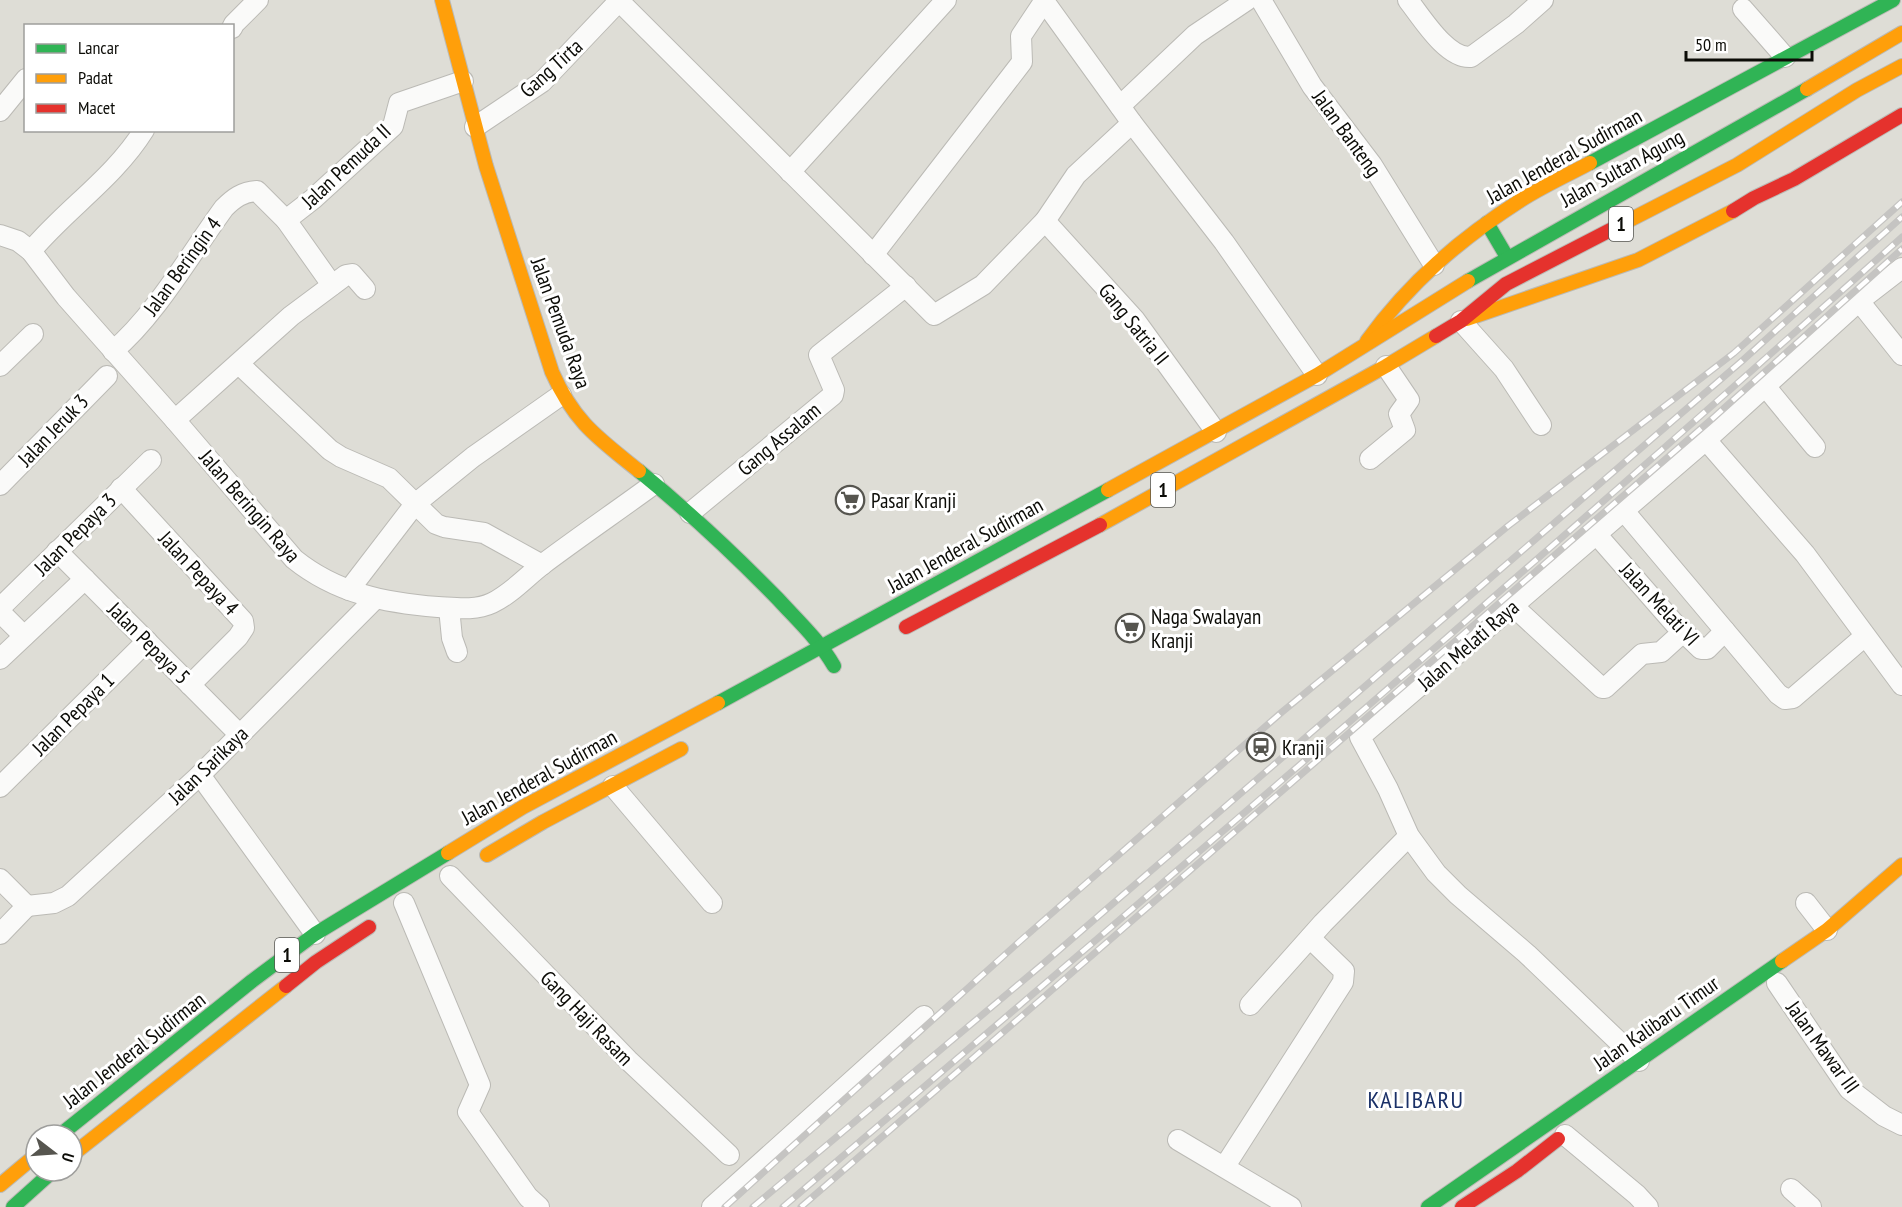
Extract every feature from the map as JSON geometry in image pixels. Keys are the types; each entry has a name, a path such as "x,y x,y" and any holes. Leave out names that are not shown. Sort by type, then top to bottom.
{"main road":[{"name":"Jalan Pemuda Raya","path":"442,0 489,177 561,395 576,418 588,430 690,513 762,583 823,647 833,666"},
{"name":"Jalan Jenderal Sudirman","path":"75,1123 252,981 315,934 534,801 823,647 1317,375 1365,344 1399,298 1434,265 1523,199 1893,0"},
{"name":"Jalan Sultan Agung","path":"1365,344 1506,257 1743,126 1902,33"},
{"name":"Jalan Jenderal Sudirman","path":"893,634 1115,517 1386,366 1461,321 1506,284 1737,165 1857,90 1902,66"},
{"name":"Jalan Jenderal Sudirman","path":"1461,321 1638,260 1794,179 1902,115"},
{"path":"1487,224 1506,257"},
{"name":"Jalan Jenderal Sudirman","path":"455,873 543,822 697,740"},
{"name":"Jalan Kalibaru Timur","path":"1806,961 1902,865"},
{"name":"Jalan Jenderal Sudirman","path":"84,1143 316,962 399,907"},
{"name":"Jalan Kalibaru Timur","path":"1428,1207 1584,1097 1834,933"},
{"path":"1462,1207 1517,1171 1569,1131"},
{"path":"0,1185 24,1165"},
{"path":"13,1207 40,1183"}],"street":[{"path":"234,24 258,0"},
{"path":"619,0 935,315 983,285 1045,221 1076,175 1132,123"},
{"name":"Gang Tirta","path":"476,127 542,81 619,0"},
{"path":"790,172 946,0"},
{"path":"1120,106 1195,35 1247,0"},
{"name":"Jalan Banteng","path":"1261,0 1312,86 1372,165 1434,265"},
{"path":"1408,0 1445,45 1458,56 1465,57 1471,57 1516,24 1543,0"},
{"path":"873,255 1022,62 1021,36 1045,1 1132,123 1224,242 1317,375"},
{"path":"1743,9 1785,57"},
{"path":"0,111 24,81"},
{"name":"Jalan Pemuda II","path":"286,220 313,199 393,126 399,102 463,81"},
{"path":"31,252 50,228 115,168 143,132"},
{"name":"Jalan Pemuda II","path":"257,190 286,220 332,285"},
{"name":"Jalan Beringin 4","path":"113,351 125,341 164,292 224,208 234,198 257,190"},
{"name":"Gang Satria II","path":"1045,221 1135,320 1216,432"},
{"name":"Jalan Beringin Raya","path":"0,235 18,241 31,252 66,297 294,559 306,568 373,601 449,608 475,608 491,603 508,594 542,565 654,484"},
{"name":"Jalan Melati Raya","path":"1639,1061 1527,954 1458,895 1436,873 1409,836 1388,789 1360,737 1624,512 1859,301 1902,268"},
{"path":"175,420 291,316 346,275 352,274 365,289"},
{"name":"Gang Assalam","path":"690,513 832,395 834,390 819,355 906,286"},
{"path":"1859,301 1902,355"},
{"path":"1461,321 1504,369 1541,426"},
{"path":"1,364 33,334"},
{"path":"239,364 330,450 388,478 436,524 484,533 542,565"},
{"path":"1370,459 1405,430 1399,414 1409,400 1386,366"},
{"name":"Jalan Jeruk 3","path":"0,485 107,376"},
{"path":"1765,386 1815,447"},
{"path":"349,590 415,504 472,457 561,395"},
{"path":"1706,440 1805,554 1902,685"},
{"name":"Jalan Pepaya 3","path":"0,610 151,460"},
{"name":"Jalan Pepaya 4","path":"121,488 243,621 244,628 238,637 190,685"},
{"path":"1624,512 1779,694 1789,700 1865,636"},
{"name":"Jalan Melati VI","path":"1597,535 1701,650 1705,651 1725,631"},
{"name":"Jalan Pepaya 5","path":"57,551 240,735"},
{"path":"0,659 85,579"},
{"name":"Jalan Sarikaya","path":"27,906 54,903 68,896 200,775 357,620 373,601"},
{"path":"1513,606 1604,688 1642,654 1661,652 1683,632"},
{"path":"449,608 452,638 457,652"},
{"path":"0,610 24,636"},
{"name":"Jalan Pepaya 1","path":"0,788 147,642"},
{"path":"200,775 315,934"},
{"path":"614,786 712,903"},
{"path":"1250,1005 1310,938 1409,836"},
{"name":"Gang Haji Rasam","path":"455,873 628,1060 729,1155"},
{"path":"0,879 27,906 0,934"},
{"path":"1806,903 1834,933"},
{"path":"399,907 480,1085 468,1112 528,1197 539,1207"},
{"path":"1225,1166 1343,982 1344,970 1310,938"},
{"name":"Jalan Mawar III","path":"1779,982 1849,1089 1884,1116 1902,1125"},
{"path":"712,1207 924,1016"},
{"path":"1569,1131 1648,1207"},
{"path":"1178,1140 1291,1207"},
{"path":"1791,1189 1811,1207"}],"railway":[{"path":"725,1207 1019,942 1282,712 1508,526 1734,353 1902,202"},
{"path":"753,1207 1044,963 1742,361 1902,217"},
{"path":"783,1207 1346,725 1902,237"},
{"path":"801,1207 1712,419 1902,249"}],"traffic: fast":[{"path":"1590,163 1893,0"},
{"path":"1468,281 1807,89"},
{"path":"1487,223 1507,257"},
{"path":"639,471 728,549 815,639 834,666"},
{"path":"718,703 1108,490"},
{"path":"75,1123 252,981 315,934 448,853"},
{"path":"1428,1207 1782,961"},
{"path":"13,1207 40,1183"}],"traffic: slow":[{"path":"442,0 486,166 552,372 578,417 599,438 639,471"},
{"path":"1807,89 1902,33"},
{"path":"1622,224 1737,165 1857,90 1902,66"},
{"path":"1367,341 1419,281 1477,230 1546,185 1590,163"},
{"path":"1467,319 1638,260 1733,211"},
{"path":"1108,490 1317,375 1468,281"},
{"path":"1100,525 1436,336"},
{"path":"448,853 523,807 718,703"},
{"path":"487,855 543,822 681,749"},
{"path":"1782,961 1827,930 1902,865"},
{"path":"84,1146 286,986"},
{"path":"0,1185 24,1165"}],"traffic: jam":[{"path":"1733,211 1794,179 1902,115"},
{"path":"1436,336 1461,321 1506,284 1622,224"},
{"path":"906,627 1100,525"},
{"path":"286,986 316,962 369,927"},
{"path":"1462,1207 1517,1171 1558,1139"}],"place":[{"name":"Pasar Kranji","path":"850,500"},
{"name":"Naga Swalayan Kranji","path":"1130,628"},
{"name":"Kranji","path":"1261,747"}],"district":[{"name":"KALIBARU","path":"1416,1099"}]}
